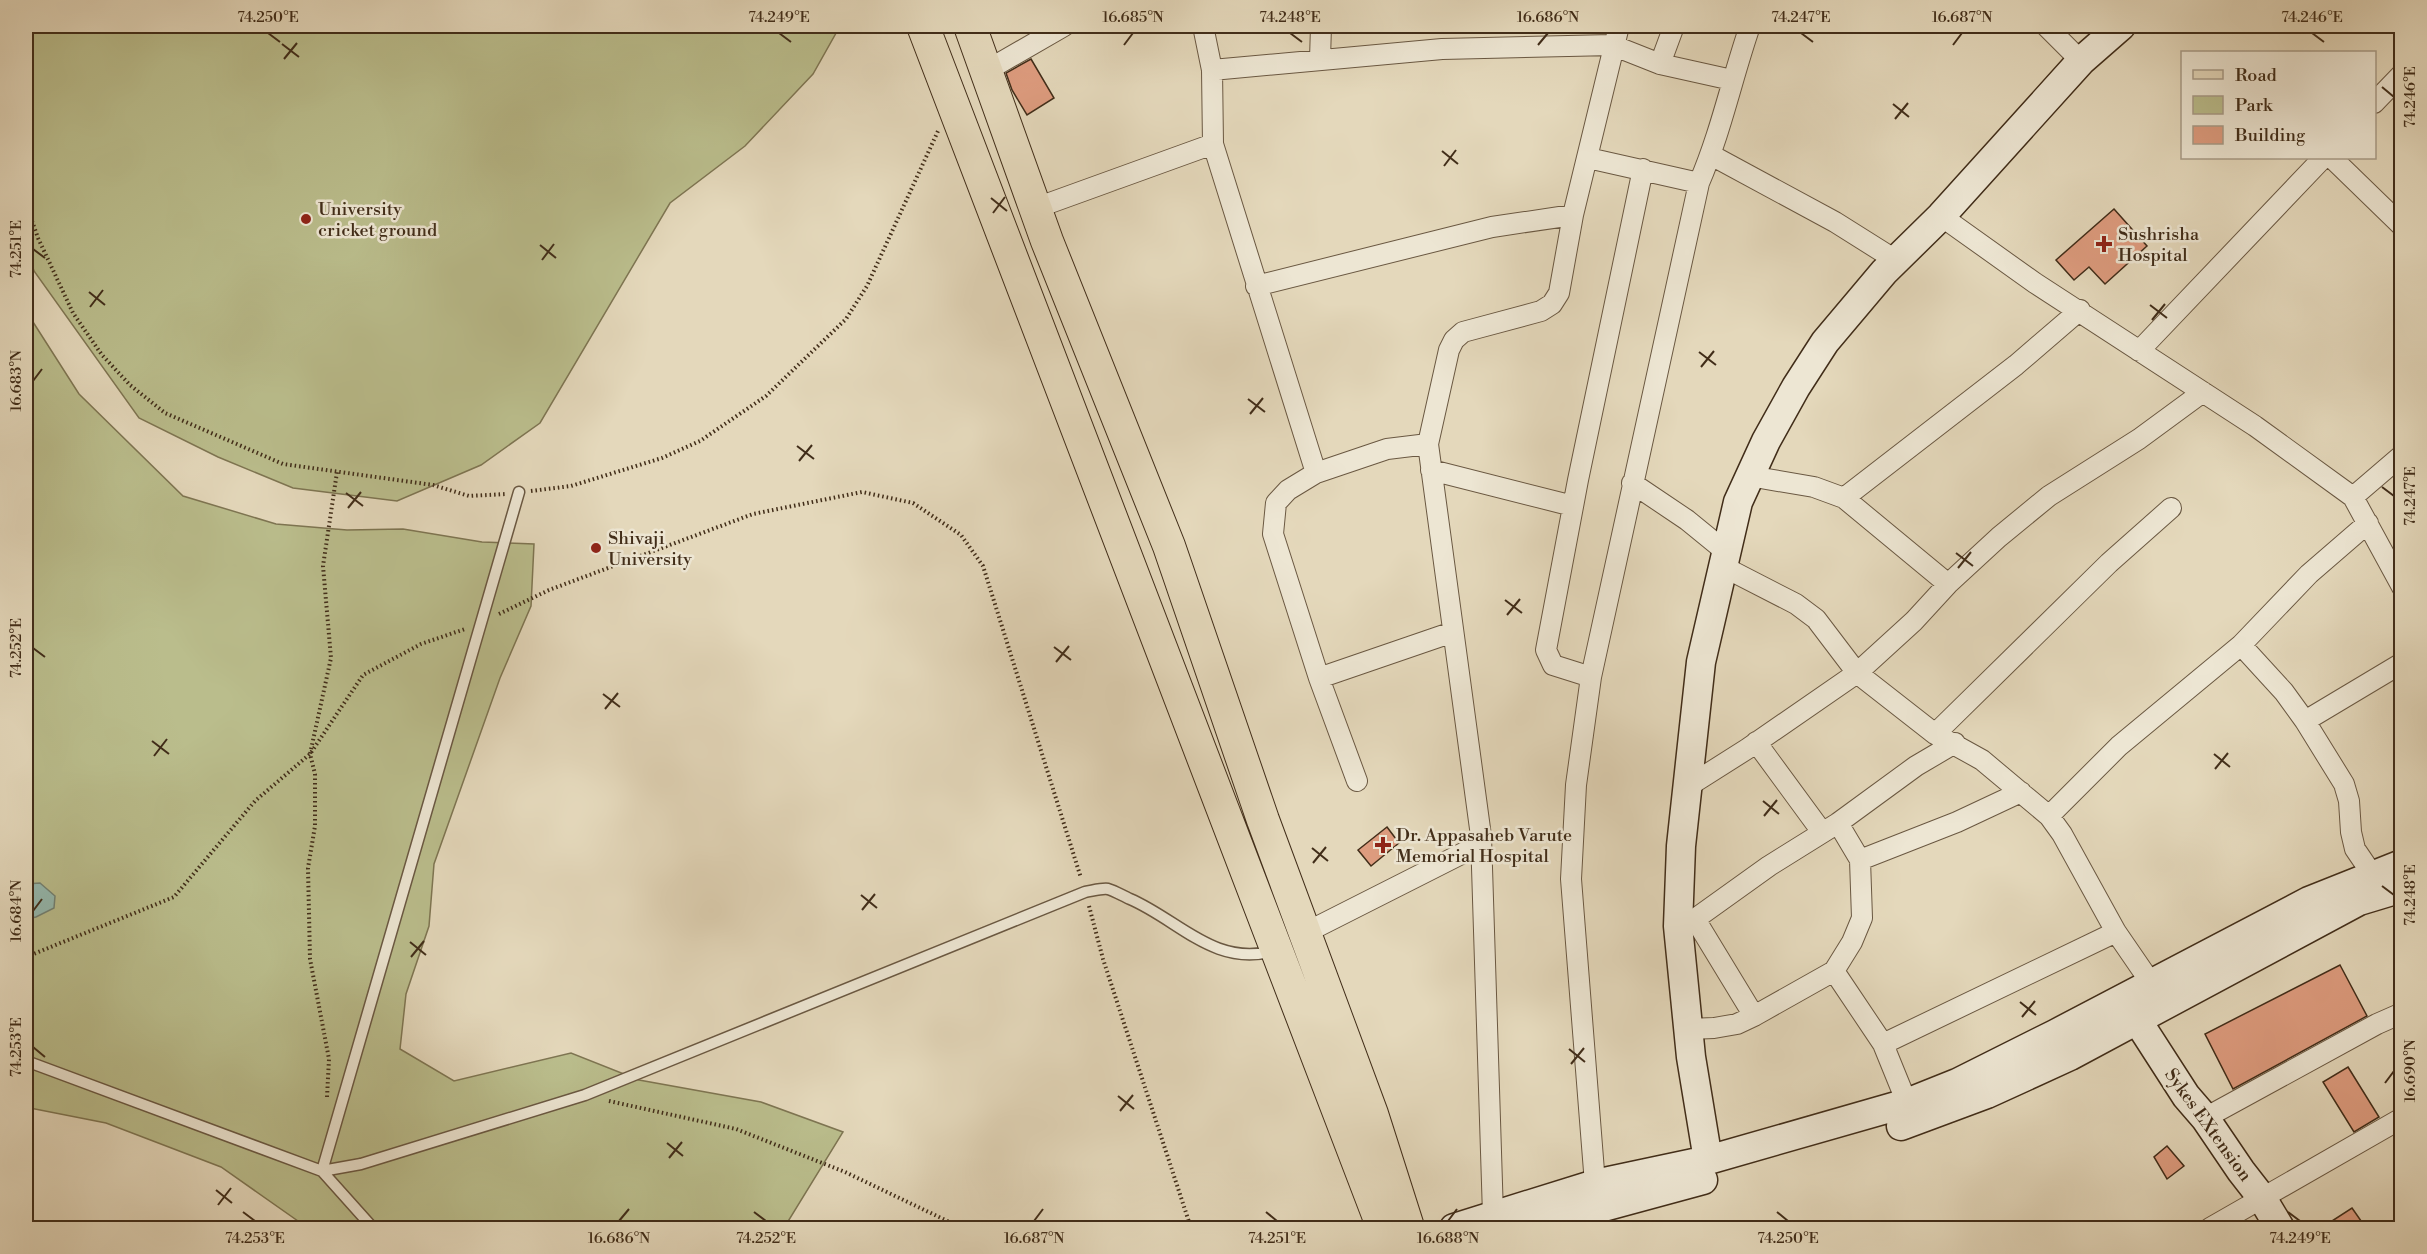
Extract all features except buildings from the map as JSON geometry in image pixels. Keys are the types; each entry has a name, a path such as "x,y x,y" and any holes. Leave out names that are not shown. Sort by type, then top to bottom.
{"main road":[{"path":"923,26 1290,941 1372,1114 1402,1228"},
{"path":"970,26 1036,208 1169,546 1290,941"},
{"path":"1708,1160 1688,1029 1687,923 1681,846 1701,663 1738,502 1749,476 1796,387 1825,342 1884,272 1941,216 2081,61 2121,26"},
{"path":"1454,1228 1595,1184 1708,1160 1907,1103 1957,1083 2136,993 2151,983 2309,902 2372,874 2402,864"},
{"path":"1526,1228 1910,1123 1987,1094 2070,1056 2359,901 2402,888"},
{"name":"Sykes EXtension","path":"2137,1020 2186,1096 2205,1118 2241,1172 2262,1198 2280,1228"}],"street":[{"path":"986,71 1064,26"},
{"path":"1203,26 1212,70 1213,144 1316,473"},
{"path":"1320,59 1321,26"},
{"path":"1493,1215 1481,844 1428,444 1449,350 1454,340 1463,332 1541,312 1559,293 1573,216 1612,45 1619,26"},
{"path":"1660,64 1674,26"},
{"path":"1595,1184 1571,879 1576,785 1591,677 1699,183 1711,155 1750,26"},
{"path":"2046,26 2081,61"},
{"path":"1212,70 1442,49 1612,45 1660,64 1732,80"},
{"path":"2376,101 2402,74"},
{"path":"1036,208 1213,144"},
{"path":"1711,155 1835,222 1897,261"},
{"path":"1588,158 1699,183"},
{"path":"2139,351 2322,159"},
{"path":"2333,159 2402,226"},
{"path":"1591,677 1553,664 1546,650 1573,506 1643,169"},
{"path":"1256,286 1492,227 1573,216"},
{"path":"1941,216 2035,283 2080,310 2255,426 2353,497 2402,587"},
{"path":"1844,498 2016,365 2080,310"},
{"path":"1687,787 1857,672 1914,621 1948,584 1999,537 2049,496 2139,439 2203,392"},
{"path":"1357,782 1319,678 1273,534 1276,503 1288,490 1316,473 1387,449 1428,444"},
{"path":"2353,497 2402,455"},
{"path":"1431,470 1573,506"},
{"path":"1749,476 1814,487 1844,498 1948,584"},
{"path":"1632,483 1687,520 1724,558 1816,619 1857,672 1935,734 1955,743 1982,760 2049,816 2062,834 2116,932 2151,983"},
{"path":"1935,734 2109,563 2171,508"},
{"path":"2049,816 2120,746 2241,645 2309,574 2368,522"},
{"path":"1319,678 1453,632"},
{"path":"2241,645 2284,692 2344,784 2349,801 2351,832 2355,849 2372,874"},
{"path":"2305,721 2402,663"},
{"path":"1688,1029 1737,1024 1834,971 1852,942 1862,918 1860,860 1756,741"},
{"path":"1754,1016 1687,923 1916,766 1955,743"},
{"path":"1860,860 1957,822 2021,792"},
{"path":"1290,941 1481,844"},
{"path":"1883,1044 2116,932"},
{"path":"1834,971 1883,1044 1907,1103"},
{"path":"2205,1118 2377,1024 2402,1013"},
{"path":"2210,1228 2402,1118"}],"lane":[{"path":"322,1171 519,492"},
{"path":"322,1171 361,1164 585,1095 1085,892 1108,889 1139,903 1207,944 1233,954 1256,956 1290,941"},
{"path":"26,1061 322,1171 373,1228"}],"path":[{"path":"26,204 38,238 73,313 102,355 130,385 165,413 283,464 433,485 469,496 519,492 571,486 662,458 700,441 766,396 846,319 867,286 951,99"},
{"path":"326,1104 329,1059 310,959 308,868 315,825 315,774 310,754 331,658 323,566 337,472"},
{"path":"26,957 174,897 255,801 310,754 363,675 421,644 479,624 549,590 753,514 862,492 913,503 961,536 983,566 1085,892 1103,959 1191,1228"},
{"path":"585,1095 736,1129 845,1172 963,1228"}],"green space":[{"path":"26,26 840,26 813,74 745,146 670,203 540,423 481,465 397,501 293,488 218,457 139,418 34,271 26,246"},
{"path":"26,311 79,394 183,496 276,524 347,530 403,529 482,542 534,544 531,606 500,678 434,864 429,926 406,994 400,1049 454,1081 571,1053 639,1080 761,1102 843,1132 784,1228 308,1228 221,1167 106,1123 26,1109"}],"water":[{"path":"40,883 55,896 54,908 26,919 26,884"}],"place":[{"name":"University cricket ground","path":"306,219"},
{"name":"Sushrisha Hospital","path":"2104,244"},
{"name":"Shivaji University","path":"596,548"},
{"name":"Dr. Appasaheb Varute Memorial Hospital","path":"1383,845"}]}
